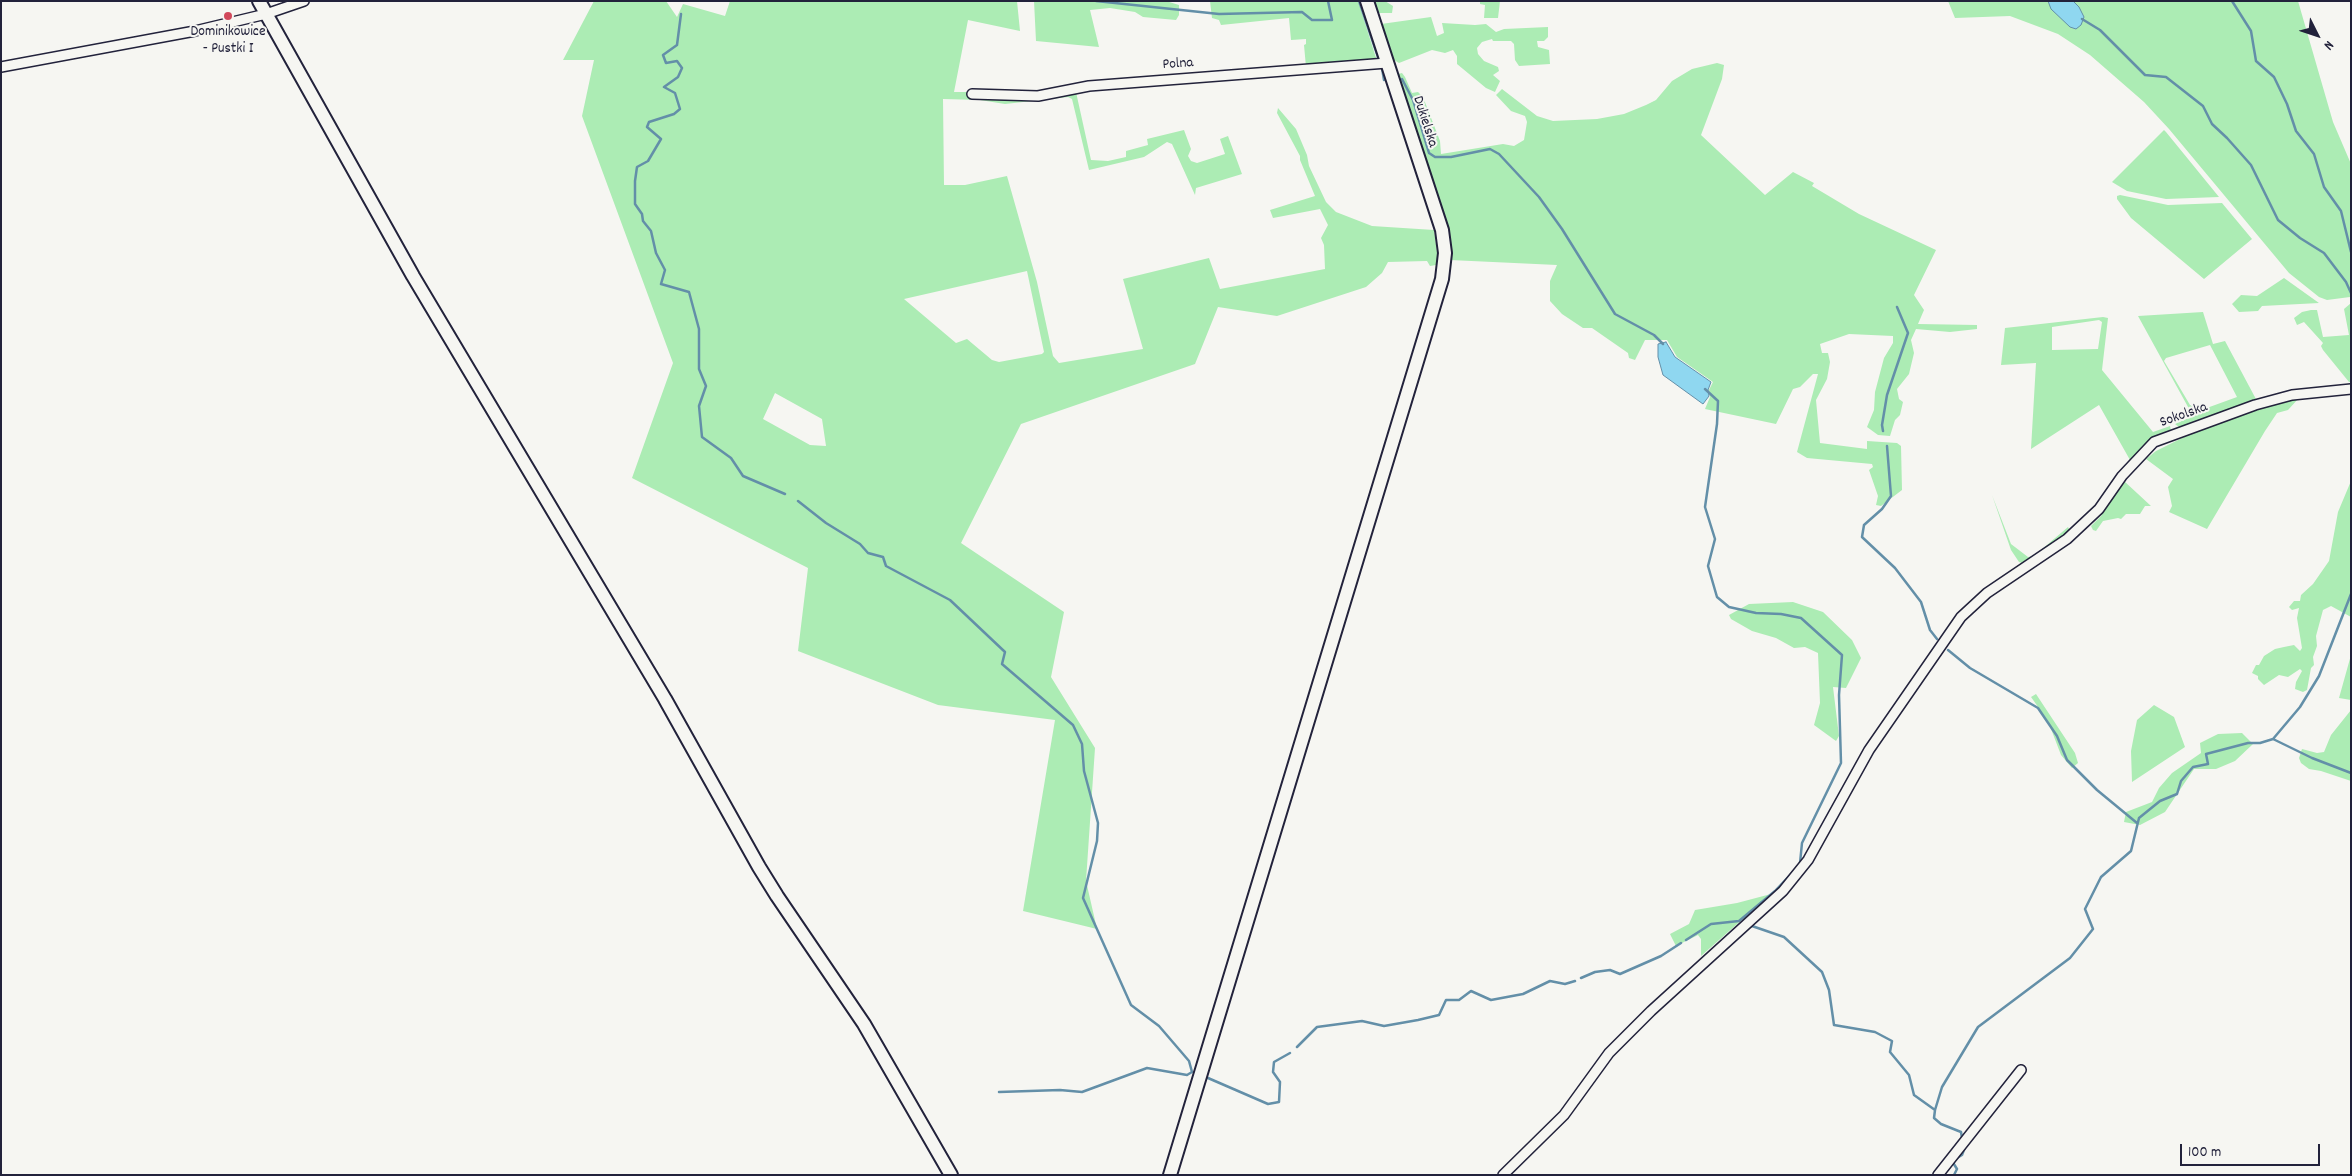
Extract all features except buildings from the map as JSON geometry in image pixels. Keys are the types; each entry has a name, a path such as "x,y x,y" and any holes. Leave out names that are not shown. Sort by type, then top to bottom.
{"street":[{"path":"258,1 413,276 646,666 759,866 777,896 864,1024 951,1175"},
{"path":"1,68 194,30 266,14 304,1"},
{"name":"Dukielska","path":"1170,1175 1442,279 1445,253 1442,230 1367,1"},
{"name":"Polna","path":"972,94 1038,96 1089,86 1387,64"},
{"name":"Sokolska","path":"1502,1175 1564,1115 1609,1053 1651,1011 1783,891 1808,860 1869,750 1961,617 1988,593 2067,539 2099,509 2122,476 2154,442 2255,405 2292,395 2351,389"},
{"path":"1938,1175 2021,1070"}],"green space":[{"path":"594,1 666,1 677,17 683,4 725,16 730,1 1017,1 1020,31 968,20 954,92 1076,92 1091,160 1108,161 1126,157 1126,151 1148,145 1147,139 1184,130 1191,149 1188,156 1191,161 1197,163 1225,154 1220,139 1228,136 1242,174 1196,188 1195,195 1172,144 1167,142 1144,157 1089,170 1072,99 1068,97 1005,104 980,100 943,99 944,185 965,185 1007,176 1037,282 1053,356 1059,363 1143,349 1123,279 1209,258 1220,289 1325,269 1324,245 1321,238 1328,225 1320,209 1273,218 1270,210 1315,196 1300,156 1277,113 1278,108 1296,129 1307,155 1309,166 1326,202 1336,212 1372,226 1434,230 1438,259 1436,265 1430,266 1427,261 1388,262 1382,273 1366,287 1277,316 1218,307 1195,364 1021,424 961,543 1064,612 1051,677 1095,748 1086,881 1097,929 1023,911 1055,720 938,705 798,651 808,568 632,478 673,363 582,116 594,60 563,60","holes":["1027,271 1044,352 1042,354 999,362 992,360 967,339 956,343 904,299","775,393 822,419 826,446 810,445 763,419"]},
{"path":"1034,1 1166,1 1179,5 1179,15 1176,20 1143,17 1135,12 1110,8 1090,10 1099,47 1036,41"},
{"path":"1210,1 1358,1 1377,61 1306,67 1304,45 1306,44 1306,39 1291,40 1289,18 1221,25 1219,20 1212,18"},
{"path":"1374,1 1385,1 1393,6 1392,13 1378,13"},
{"path":"1480,1 1500,1 1498,18 1484,18 1485,5 1480,4"},
{"path":"1948,1 2298,1 2333,122 2351,164 2350,297 2327,300 2319,297 2289,273 2169,129 2144,102 2090,55 2058,34 2010,16 1955,18"},
{"path":"1431,17 1437,36 1444,33 1442,23 1486,24 1496,32 1504,29 1548,27 1548,37 1544,41 1537,41 1538,47 1549,50 1550,64 1519,66 1515,60 1514,44 1511,41 1493,41 1492,39 1482,42 1477,48 1478,54 1484,61 1498,67 1499,71 1493,75 1500,81 1495,92 1486,88 1457,64 1457,56 1453,50 1445,53 1432,50 1399,63 1394,60 1381,24"},
{"path":"1717,63 1724,65 1722,79 1701,135 1765,195 1793,172 1814,183 1812,186 1859,214 1936,250 1914,295 1924,310 1918,324 1977,325 1977,329 1950,332 1916,329 1911,340 1914,353 1909,374 1897,389 1899,399 1903,402 1900,415 1895,420 1890,436 1878,435 1867,427 1874,410 1875,392 1884,358 1893,343 1893,336 1849,334 1820,344 1822,353 1828,353 1830,362 1827,379 1816,400 1820,443 1867,449 1867,441 1897,443 1901,446 1902,490 1881,506 1876,505 1878,496 1869,470 1873,467 1872,464 1807,458 1797,452 1818,374 1813,374 1800,387 1793,389 1776,424 1705,409 1710,397 1709,390 1713,382 1677,357 1667,340 1645,340 1635,360 1629,358 1628,353 1592,328 1583,328 1562,314 1550,301 1550,281 1557,265 1450,260 1451,243 1443,210 1398,74 1402,73 1405,77 1412,93 1418,92 1423,97 1440,141 1441,154 1503,144 1514,146 1524,140 1527,122 1525,116 1511,111 1496,95 1502,89 1537,116 1553,121 1597,119 1624,114 1646,105 1656,100 1672,81 1692,69"},
{"path":"2164,130 2219,197 2166,199 2127,191 2112,182"},
{"path":"2120,195 2168,205 2222,203 2252,239 2204,279 2131,218 2117,199 2117,196"},
{"path":"2284,278 2319,303 2262,306 2258,311 2239,312 2232,304 2241,295 2257,296"},
{"path":"2351,303 2351,382 2349,382 2323,350 2321,346 2323,343 2304,322 2297,325 2294,318 2302,312 2317,310 2323,337 2349,335 2344,309"},
{"path":"2203,312 2213,344 2225,341 2257,401 2179,427 2175,424 2193,416 2138,316","holes":["2210,345 2237,397 2204,409 2197,409 2190,405 2164,361 2166,358"]},
{"path":"2108,318 2102,370 2153,432 2170,426 2171,431 2156,438 2130,460 2099,405 2031,449 2036,363 2001,365 2005,328","holes":["2099,320 2102,322 2098,349 2052,350 2052,327"]},
{"path":"2298,399 2288,410 2277,413 2207,529 2169,512 2172,506 2168,487 2173,479 2146,459 2156,451 2184,437 2188,432 2268,406"},
{"path":"2124,481 2151,506 2145,506 2140,514 2126,514 2121,519 2103,521 2096,531 2093,530 2091,526 2102,515 2098,514"},
{"path":"2351,481 2351,617 2331,606 2323,610 2316,636 2317,646 2313,657 2314,665 2311,668 2307,690 2303,692 2295,689 2296,682 2302,671 2300,669 2288,677 2279,675 2264,685 2258,679 2258,676 2252,673 2264,656 2275,649 2284,647 2294,645 2300,651 2302,648 2297,618 2299,608 2292,610 2289,607 2294,601 2300,601 2301,595 2313,584 2329,561 2338,512"},
{"path":"1992,495 2011,544 2028,557 2034,556 2068,527 2070,531 2061,541 2025,564 2019,562 2011,550"},
{"path":"1793,602 1823,612 1852,640 1861,658 1846,688 1833,687 1839,736 1836,741 1814,725 1820,703 1818,653 1805,647 1794,648 1776,638 1752,631 1731,619 1729,615 1749,604"},
{"path":"2351,655 2351,700 2339,698"},
{"path":"2036,694 2075,753 2078,763 2072,768 2061,755 2048,721 2031,697"},
{"path":"2154,705 2174,717 2185,747 2132,782 2131,751 2137,720"},
{"path":"2351,710 2351,781 2309,769 2301,763 2299,758 2302,749 2317,753 2324,752 2331,735"},
{"path":"2242,733 2253,744 2235,761 2216,769 2194,769 2165,812 2140,825 2124,822 2126,812 2152,802 2159,788 2172,773 2201,753 2200,743 2218,734"},
{"path":"1771,894 1701,956 1701,939 1698,935 1676,946 1670,934 1689,924 1695,910 1737,903"}],"water":[{"path":"2048,1 2073,1 2079,7 2084,17 2081,25 2076,29 2070,27 2051,9"},
{"path":"1666,342 1675,357 1711,382 1708,390 1709,396 1703,404 1663,375 1658,357 1658,344"}],"waterway":[{"path":"1096,1 1219,14 1302,12 1312,20 1332,20 1328,1"},
{"path":"1359,1 1379,60"},
{"path":"2232,1 2251,31 2256,61 2274,77 2287,104 2296,131 2314,154 2324,187 2341,211 2351,252"},
{"path":"681,14 677,45 663,55 666,63 677,61 682,68 678,77 664,87 675,93 680,109 674,114 649,122 647,127 661,139 648,161 637,167 635,204 642,214 643,221 651,231 656,253 665,270 661,284 689,292 699,329 699,369 706,386 699,406 702,437 731,458 743,476 785,494"},
{"path":"2082,19 2100,30 2145,75 2166,77 2203,106 2212,124 2251,165 2278,220 2300,238 2324,253 2346,282 2351,293"},
{"path":"1382,68 1384,80"},
{"path":"1402,79 1413,100 1429,153 1435,157 1451,157 1490,149 1499,154 1539,197 1562,229 1615,314 1654,335 1663,344"},
{"path":"1883,431 1882,425 1887,395 1908,333 1897,307"},
{"path":"1705,389 1718,401 1717,424 1705,507 1715,539 1708,566 1717,597 1729,607 1756,613 1781,614 1801,618 1842,655 1839,695 1841,763 1802,843 1800,863"},
{"path":"1887,446 1891,496 1882,509 1864,525 1862,537 1895,568 1921,602 1930,630 1937,639"},
{"path":"798,501 826,523 860,544 868,553 883,557 886,566 950,600 1005,652 1002,664 1073,725 1082,744 1084,771 1098,823 1097,841 1083,898 1131,1005 1159,1026 1189,1061 1192,1072 1187,1075 1147,1068 1082,1092 1060,1090 999,1092"},
{"path":"1935,1110 1942,1087 1978,1027 2070,958 2093,929 2085,909 2101,877 2131,851 2139,818 2160,801 2177,794 2181,781 2193,767 2208,764 2206,754 2248,743 2260,743 2273,739 2300,707 2319,676 2351,594"},
{"path":"1948,650 1970,668 2038,708 2057,736 2067,760 2097,790 2137,823"},
{"path":"2273,739 2312,758 2351,773"},
{"path":"1686,940 1711,924 1739,921 1775,891 1792,873"},
{"path":"1752,926 1784,937 1822,972 1829,990 1834,1025 1875,1032 1892,1041 1890,1052 1909,1075 1914,1095 1935,1110 1934,1118 1941,1124 1961,1132 1962,1138"},
{"path":"1581,978 1595,972 1610,970 1620,974 1661,956 1681,943"},
{"path":"1297,1047 1317,1027 1362,1021 1384,1026 1418,1020 1439,1015 1446,1000 1459,1000 1471,991 1491,1000 1523,994 1550,981 1565,984 1575,981"},
{"path":"1208,1078 1268,1104 1279,1102 1280,1082 1273,1072 1274,1062 1290,1053"},
{"path":"1954,1175 1957,1169 1952,1161 1962,1155 1965,1147"}],"place":[{"name":"Dominikowice - Pustki I","path":"228,16"}]}
